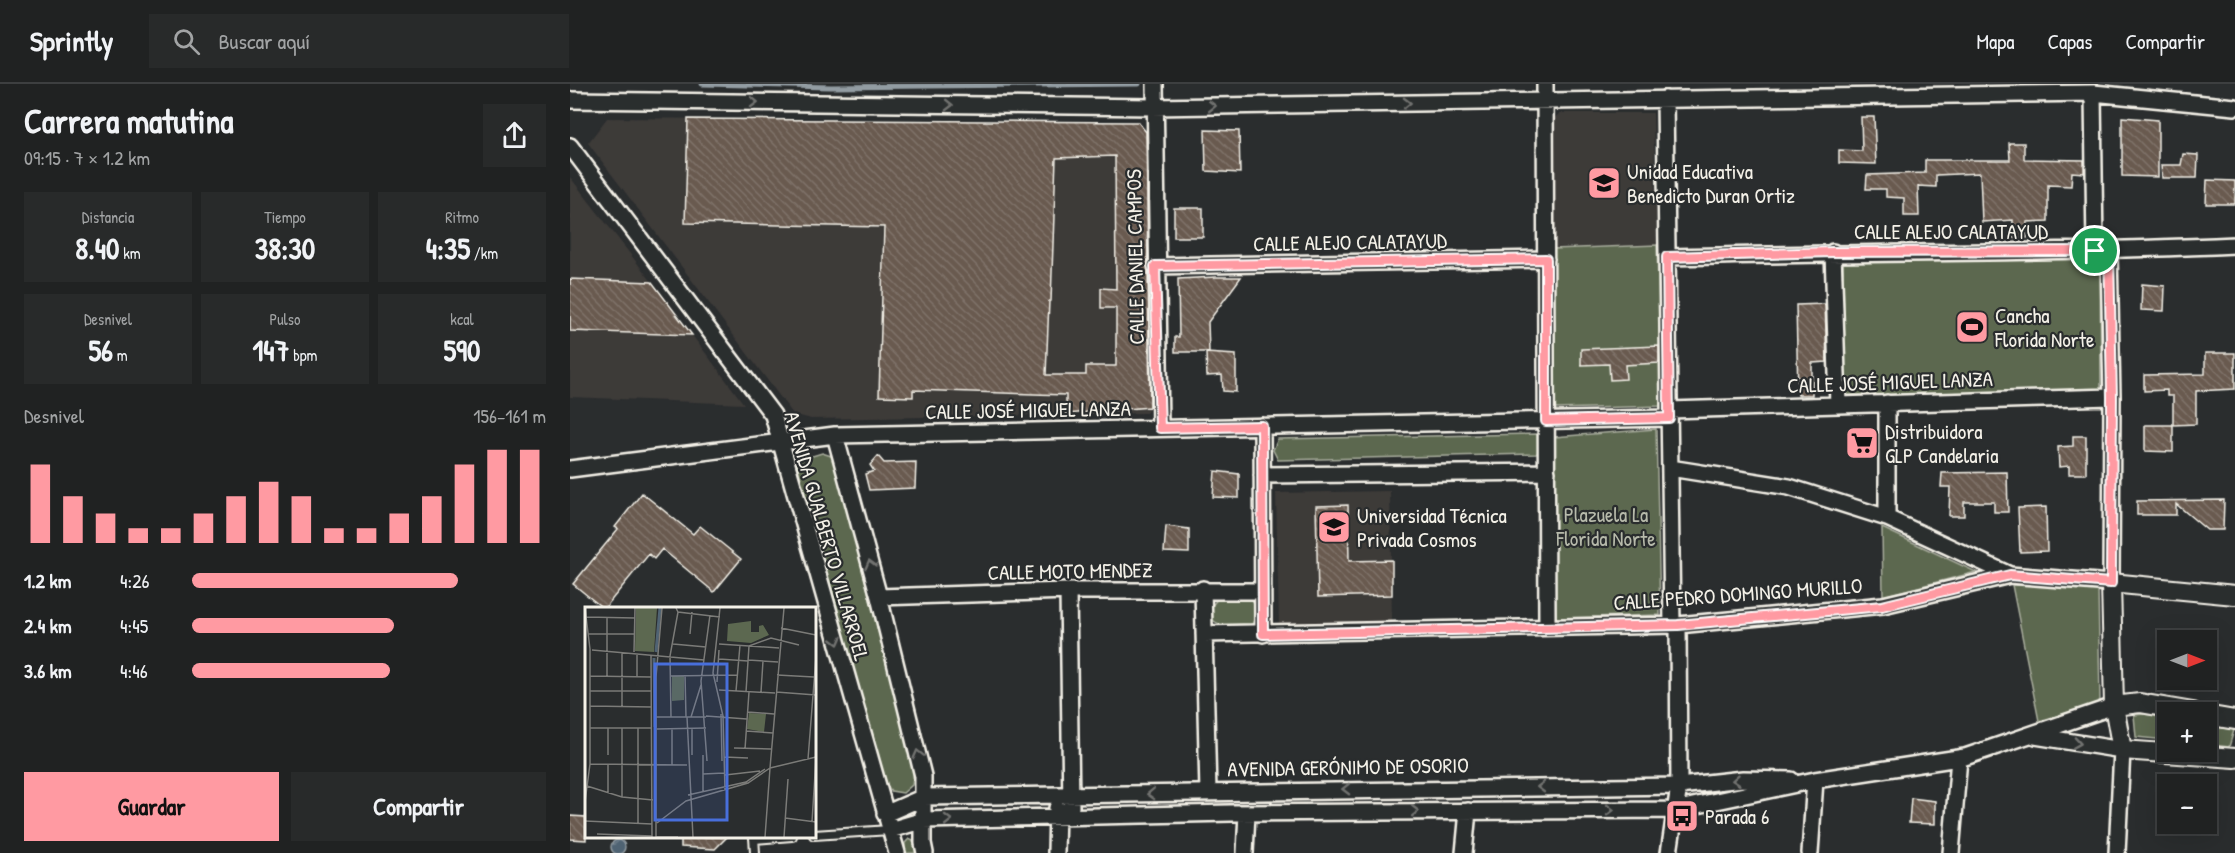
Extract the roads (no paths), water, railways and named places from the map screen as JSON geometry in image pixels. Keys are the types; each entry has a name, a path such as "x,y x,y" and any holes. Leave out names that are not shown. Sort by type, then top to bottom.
{"street":[{"name":"CALLE DANIEL CAMPOS","path":"1155,84 1153,107 1155,266 1160,428"},
{"path":"1545,84 1547,627"},
{"path":"570,100 1153,107 2093,93 2235,107"},
{"path":"2093,93 2112,397 2111,583 2114,706 2122,750 2117,853"},
{"path":"1665,99 1670,468 1679,786 1669,853"},
{"name":"AVENIDA GUALBERTO VILLARROEL","path":"570,146 773,415 897,853"},
{"name":"CALLE ALEJO CALATAYUD","path":"1667,257 1833,252 2102,251 2235,246"},
{"path":"1833,252 1838,405"},
{"name":"CALLE ALEJO CALATAYUD","path":"1155,266 1546,259"},
{"name":"CALLE JOSÉ MIGUEL LANZA","path":"570,469 835,435 1546,421 1838,405 2112,397"},
{"path":"1887,403 1887,518"},
{"path":"1262,426 1263,634"},
{"name":"AVENIDA GUALBERTO VILLARROEL","path":"835,435 879,597 923,776 923,843 926,853"},
{"path":"1670,468 1789,487 1887,518 2010,575"},
{"path":"1262,475 1547,472"},
{"name":"CALLE PEDRO DOMINGO MURILLO","path":"1204,634 1675,625 1882,606 2010,575 2235,595"},
{"path":"1203,589 1208,792"},
{"name":"CALLE MOTO MENDEZ","path":"879,597 1068,591 1203,589 1263,591"},
{"path":"1056,853 1064,818 1068,591"},
{"name":"AVENIDA GERÓNIMO DE OSORIO","path":"890,830 924,820 1231,813 1674,810 1815,780 1959,758 2114,706 2140,703 2157,706"},
{"path":"2217,717 2235,720"},
{"name":"AVENIDA GERÓNIMO DE OSORIO","path":"2032,735 2122,750 2235,758"},
{"path":"1951,853 1959,758"},
{"name":"AVENIDA GERÓNIMO DE OSORIO","path":"885,814 924,797 1679,786 1743,779 1815,780"},
{"path":"1810,853 1815,780"},
{"path":"1230,791 1231,813"},
{"path":"1464,853 1468,811"},
{"path":"1245,853 1247,813"}],"lane":[{"path":"816,835 890,830"},
{"path":"754,838 755,853"}],"water":[{"path":"618,840 623,842 625,847 623,852 618,854 613,852 611,847 613,842"}],"waterway":[{"path":"702,84 831,87 1139,84"}],"place":[{"name":"Unidad Educativa Benedicto Duran Ortiz","path":"1604,183"},
{"name":"Cancha Florida Norte","path":"1972,327"},
{"name":"Distribuidora GLP Candelaria","path":"1862,443"},
{"name":"Universidad Técnica Privada Cosmos","path":"1334,527"},
{"name":"Parada 6","path":"1682,816"}],"park label":[{"name":"Plazuela La Florida Norte","path":"1606,526"}]}
